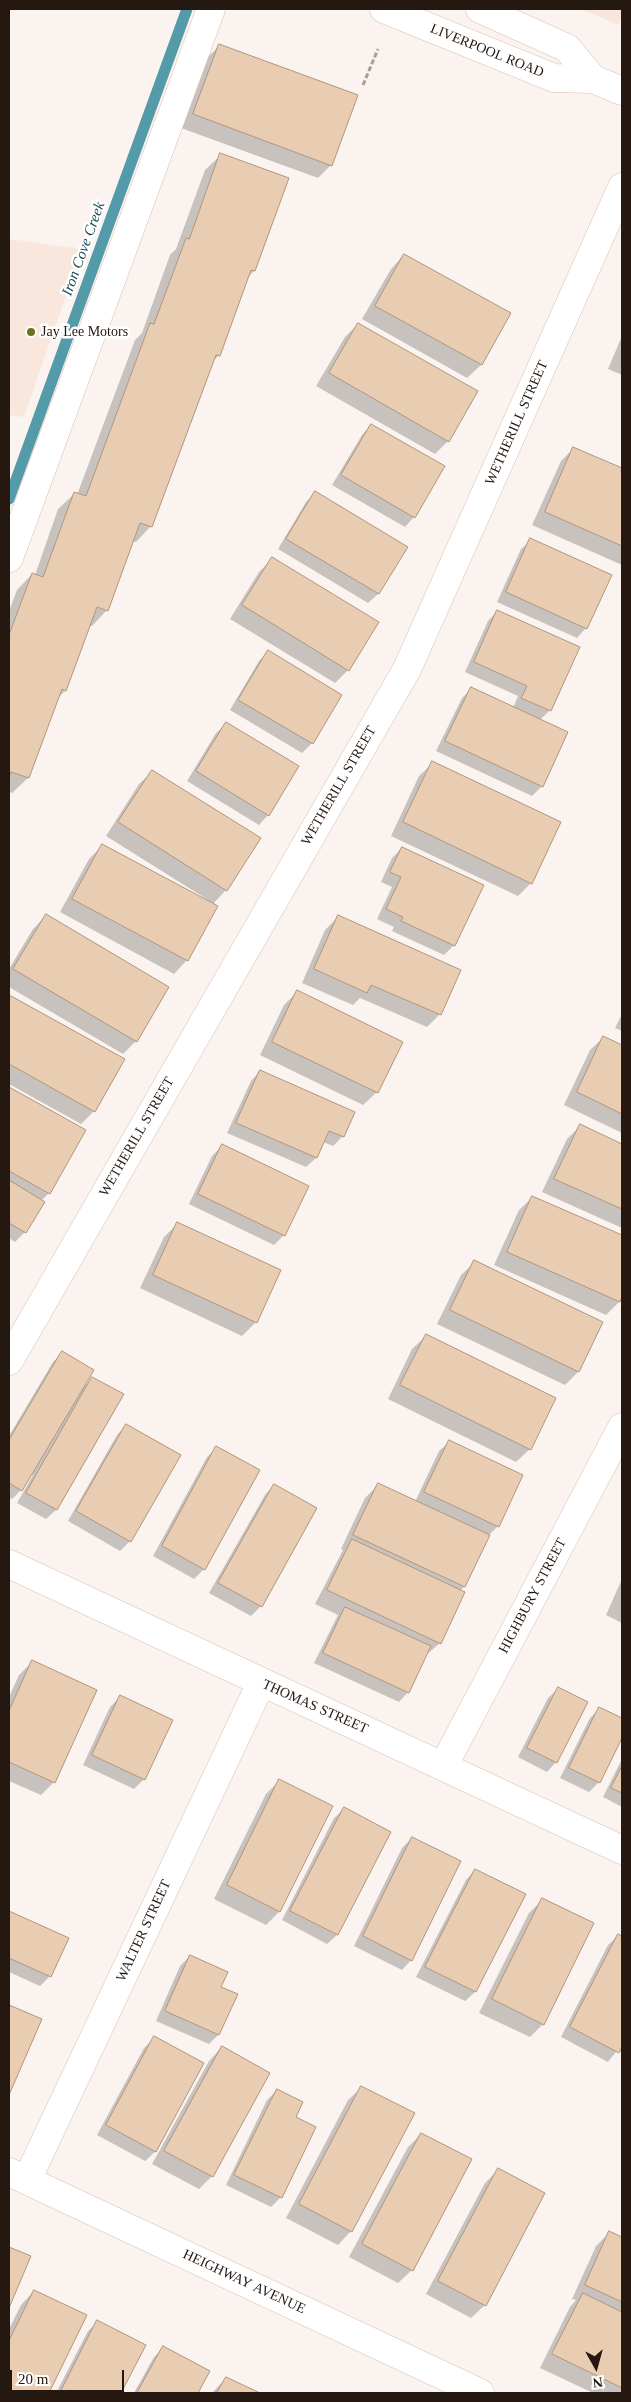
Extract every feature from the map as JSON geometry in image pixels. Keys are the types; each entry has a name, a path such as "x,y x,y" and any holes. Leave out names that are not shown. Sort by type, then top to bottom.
{"main road":[{"path":"9,558 211,9"},
{"name":"LIVERPOOL ROAD","path":"480,9 567,48 593,79"},
{"name":"LIVERPOOL ROAD","path":"388,10 554,78 593,79 622,91"},
{"name":"WETHERILL STREET","path":"9,1361 407,669 622,187"},
{"name":"HIGHBURY STREET","path":"444,1765 622,1427"},
{"name":"THOMAS STREET","path":"9,1564 261,1683 444,1765 622,1850"},
{"name":"WALTER STREET","path":"18,2176 261,1683"},
{"name":"HEIGHWAY AVENUE","path":"18,2176 480,2393"}],"path":[{"path":"362,85 378,49"}],"shaded area":[{"path":"581,9 622,9 622,16 618,25"},
{"name":"Jay Lee Motors","path":"9,239 82,249 24,417 9,415"}],"building":[{"path":"219,44 358,95 332,166 193,114"},
{"path":"220,153 289,178 255,271 251,270 220,356 216,355 152,527 140,523 108,611 97,607 66,691 62,689 29,778 11,772 9,778 9,635 32,573 43,577 74,492 86,496 150,323 154,324 186,238 189,239"},
{"path":"404,254 511,313 482,365 375,306"},
{"path":"358,323 478,391 449,442 329,373"},
{"path":"371,424 445,466 415,518 341,475"},
{"path":"573,447 622,468 622,546 545,512"},
{"path":"315,491 408,547 379,594 286,539"},
{"path":"530,538 612,575 587,629 506,592"},
{"path":"272,557 379,622 349,671 242,605"},
{"path":"497,610 580,647 551,711 521,698 527,686 474,662"},
{"path":"268,650 342,695 313,744 238,700"},
{"path":"471,687 568,732 543,787 445,741"},
{"path":"226,722 299,766 269,816 196,771"},
{"path":"432,761 561,822 532,884 403,822"},
{"path":"152,770 261,838 227,891 118,822"},
{"path":"102,844 218,906 188,961 72,899"},
{"path":"402,847 484,885 455,946 401,921 403,917 386,909 401,877 390,872"},
{"path":"46,914 169,987 137,1042 13,969"},
{"path":"338,915 461,970 441,1015 371,985 367,993 314,969"},
{"path":"297,990 403,1042 378,1093 272,1042"},
{"path":"11,996 125,1059 95,1112 9,1064 9,999"},
{"path":"603,1036 622,1045 622,1114 577,1092"},
{"path":"260,1070 355,1112 344,1137 329,1131 317,1158 236,1123"},
{"path":"9,1087 86,1130 50,1194 9,1171"},
{"path":"580,1124 622,1144 622,1209 554,1179"},
{"path":"222,1144 309,1186 285,1236 198,1194"},
{"path":"9,1180 45,1202 26,1233 9,1223"},
{"path":"532,1196 622,1235 622,1297 620,1302 507,1252"},
{"path":"177,1222 281,1270 257,1323 153,1275"},
{"path":"474,1260 603,1322 579,1372 450,1310"},
{"path":"426,1334 556,1398 531,1450 400,1385"},
{"path":"62,1351 94,1370 22,1491 9,1483 9,1440"},
{"path":"92,1377 124,1394 57,1510 26,1493"},
{"path":"126,1424 181,1455 131,1542 76,1511"},
{"path":"449,1440 523,1475 499,1527 424,1492"},
{"path":"216,1446 260,1470 205,1570 162,1546"},
{"path":"378,1483 490,1535 465,1587 353,1535"},
{"path":"274,1484 317,1508 262,1607 218,1583"},
{"path":"352,1539 465,1592 441,1644 327,1590"},
{"path":"345,1607 431,1646 409,1693 323,1653"},
{"path":"32,1660 97,1690 55,1783 9,1762 9,1711"},
{"path":"558,1687 588,1702 557,1763 527,1748"},
{"path":"120,1695 173,1720 145,1780 92,1755"},
{"path":"599,1707 622,1718 622,1738 600,1783 569,1768"},
{"path":"622,1766 622,1793 611,1788"},
{"path":"279,1779 333,1806 280,1912 227,1885"},
{"path":"344,1807 391,1832 338,1935 290,1911"},
{"path":"412,1837 461,1861 412,1961 363,1936"},
{"path":"475,1869 526,1894 476,1992 425,1967"},
{"path":"542,1898 594,1923 544,2025 492,1999"},
{"path":"9,1911 69,1938 51,1977 9,1958"},
{"path":"618,1934 622,1936 622,2047 619,2053 570,2027"},
{"path":"190,1955 228,1972 221,1987 238,1994 219,2035 165,2011"},
{"path":"9,2005 42,2019 9,2095"},
{"path":"154,2036 204,2063 156,2152 106,2125"},
{"path":"222,2046 270,2073 213,2177 164,2151"},
{"path":"361,2086 415,2113 352,2232 299,2204"},
{"path":"277,2089 303,2102 296,2117 316,2127 282,2198 234,2175"},
{"path":"421,2133 472,2159 413,2271 362,2244"},
{"path":"498,2168 545,2193 486,2306 438,2281"},
{"path":"609,2231 622,2237 622,2302 585,2285"},
{"path":"9,2247 31,2256 9,2308"},
{"path":"34,2290 87,2315 49,2393 9,2393 9,2341"},
{"path":"583,2293 622,2312 622,2388 552,2354"},
{"path":"97,2320 146,2345 121,2393 60,2393"},
{"path":"163,2346 210,2371 198,2393 137,2393"},
{"path":"226,2377 260,2393 217,2393"}],"waterway":[{"name":"Iron Cove Creek","path":"9,499 187,9"}],"place":[{"name":"Jay Lee Motors","path":"31,332"}]}
